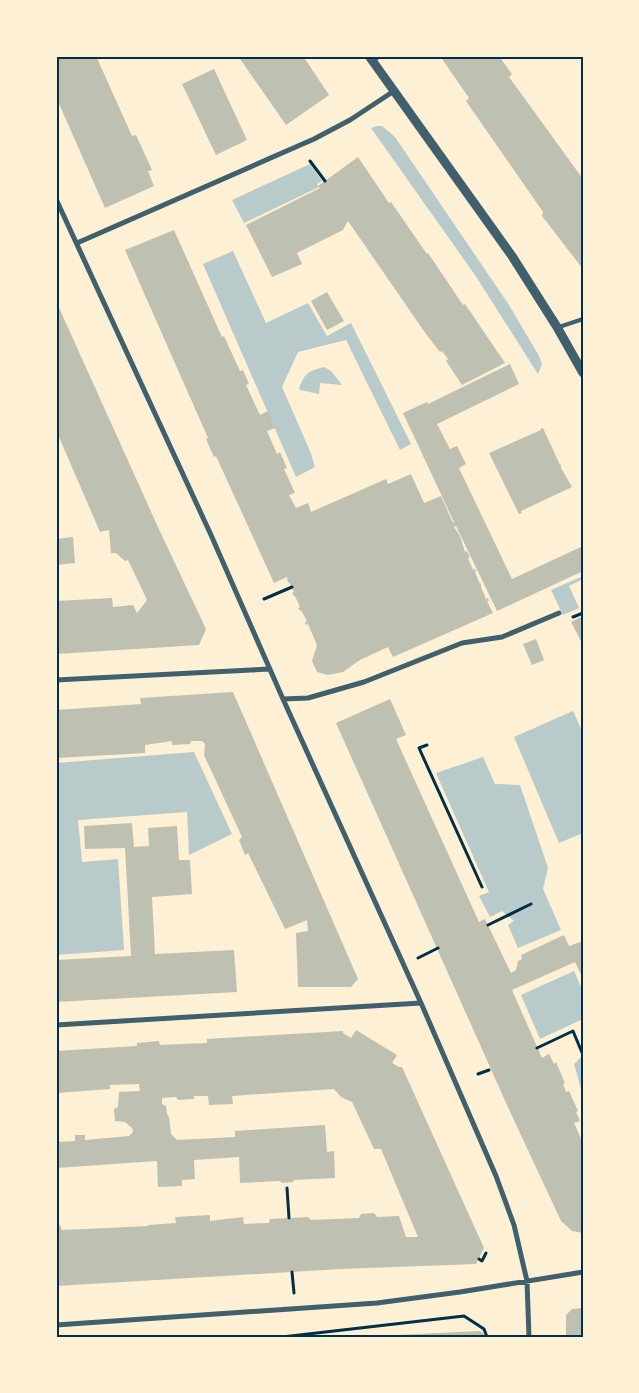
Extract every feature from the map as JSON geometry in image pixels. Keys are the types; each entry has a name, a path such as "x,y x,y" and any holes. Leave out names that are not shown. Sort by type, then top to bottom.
{"street":[{"path":"373,58 394,91 512,256 557,327 583,373"},
{"path":"77,244 314,139 350,120 394,91"},
{"path":"56,199 207,526 421,1003 496,1176 514,1225 527,1281 529,1337"},
{"path":"283,699 308,698 364,682 462,643 502,636 559,613"},
{"path":"56,680 270,669"},
{"path":"56,1025 421,1003"},
{"path":"56,1325 377,1303 583,1272"}],"lane":[{"path":"557,327 583,320"}],"path":[{"path":"310,160 325,181"},
{"path":"264,600 292,587"},
{"path":"427,745 419,748 482,887"},
{"path":"488,925 532,904"},
{"path":"404,965 438,948"},
{"path":"537,1048 573,1031 583,1055"},
{"path":"478,1074 489,1070"},
{"path":"287,1188 289,1218"},
{"path":"478,1259 482,1261 486,1253"},
{"path":"282,1337 464,1316 484,1329 487,1337"}],"shaded area":[{"path":"382,126 395,137 509,305 539,356 542,364 538,374 475,275 371,128"},
{"path":"310,164 322,181 317,184 319,187 244,223 232,200"},
{"path":"233,251 266,323 308,303 327,336 351,323 411,444 400,450 346,340 298,352 282,387 315,467 296,477 203,264"},
{"path":"324,367 331,371 342,385 320,383 319,394 300,390 301,383 308,373"},
{"path":"583,576 583,579 569,586 579,608 563,615 551,590"},
{"path":"573,711 583,733 583,833 559,843 514,737"},
{"path":"194,752 232,834 189,855 187,812 78,820 82,862 118,859 124,950 56,955 56,763"},
{"path":"483,757 495,784 520,785 548,868 543,889 561,930 518,948 508,925 514,921 502,911 490,917 479,896 489,892 436,773"},
{"path":"574,971 583,991 583,1019 540,1039 521,995"},
{"path":"583,1055 583,1096 574,1064"}],"building":[{"path":"56,56 96,56 132,136 136,135 152,170 148,171 154,186 105,208 56,97"},
{"path":"238,56 303,56 329,95 286,125"},
{"path":"440,56 499,56 512,74 509,77 583,179 581,182 583,185 583,269 542,216 543,212 466,101 469,98"},
{"path":"214,69 247,140 216,155 182,84"},
{"path":"358,157 389,203 391,202 428,253 463,305 465,304 505,363 462,385 446,361 448,359 426,334 348,221 343,230 297,253 302,264 272,277 246,225 320,188 318,186"},
{"path":"174,230 222,337 224,336 240,371 243,370 249,384 246,385 260,415 268,411 275,428 267,431 277,454 280,452 287,468 284,469 295,493 289,495 296,508 308,503 311,512 386,479 388,484 411,474 424,503 441,496 453,523 454,522 403,413 427,402 428,404 510,364 519,384 437,424 450,449 457,446 466,464 459,468 512,579 583,546 583,571 497,611 456,526 454,527 460,536 465,552 467,551 470,557 468,558 473,570 475,569 476,571 493,613 393,657 388,647 360,660 343,672 328,675 317,672 312,661 317,645 308,624 306,625 305,622 307,621 298,608 300,607 292,593 294,592 288,583 287,577 274,583 216,456 214,457 206,439 208,438 125,250"},
{"path":"327,292 344,321 327,330 311,301"},
{"path":"56,301 206,629 199,645 56,654 56,601 112,598 113,607 133,605 137,613 147,600 128,560 125,561 116,553 111,553 109,530 100,532 56,430"},
{"path":"543,428 572,487 521,511 522,513 519,514 489,453"},
{"path":"73,537 75,563 56,565 56,539"},
{"path":"583,616 583,645 571,622"},
{"path":"536,639 544,660 532,665 523,644"},
{"path":"233,692 358,979 351,987 298,987 296,933 308,931 307,920 285,929 248,853 245,855 239,840 242,837 204,755 205,744 202,741 191,741 190,744 172,745 172,741 145,745 145,753 56,758 56,710 141,704 140,698"},
{"path":"390,699 406,735 396,739 479,922 485,919 511,973 516,970 518,961 522,959 521,955 564,935 569,946 583,941 583,979 575,962 512,990 542,1058 549,1054 554,1064 556,1062 565,1083 563,1084 566,1092 569,1091 578,1111 576,1112 580,1121 574,1123 583,1143 583,1233 572,1231 561,1221 336,723"},
{"path":"132,823 134,847 149,846 148,828 177,826 179,860 190,860 192,894 152,897 155,954 234,950 237,992 56,1002 56,960 131,956 125,848 85,849 84,826"},
{"path":"356,1030 397,1055 392,1063 402,1067 484,1248 476,1264 340,1269 56,1286 56,1226 60,1225 62,1230 148,1226 176,1223 175,1217 210,1215 210,1221 243,1217 244,1224 269,1223 270,1219 308,1217 311,1220 359,1218 361,1214 374,1213 377,1217 399,1216 406,1237 418,1237 381,1149 374,1149 352,1102 341,1097 334,1089 232,1096 233,1104 209,1105 208,1096 194,1096 194,1099 178,1100 176,1097 162,1098 162,1104 166,1106 171,1134 177,1140 235,1137 235,1131 325,1125 327,1152 334,1151 335,1178 294,1180 293,1182 282,1183 280,1181 240,1183 239,1157 194,1160 195,1179 182,1180 182,1186 158,1187 157,1161 56,1168 56,1142 75,1141 75,1135 85,1135 85,1140 129,1136 133,1132 132,1128 125,1122 115,1121 114,1109 118,1107 119,1092 140,1091 139,1084 110,1085 110,1089 56,1093 56,1051 137,1046 137,1043 159,1041 160,1045 207,1043 207,1039 343,1031 343,1033 351,1038"},
{"path":"583,1308 583,1337 566,1337 566,1315 572,1309"},
{"path":"480,1331 484,1334 484,1337 397,1337 397,1335"}]}
